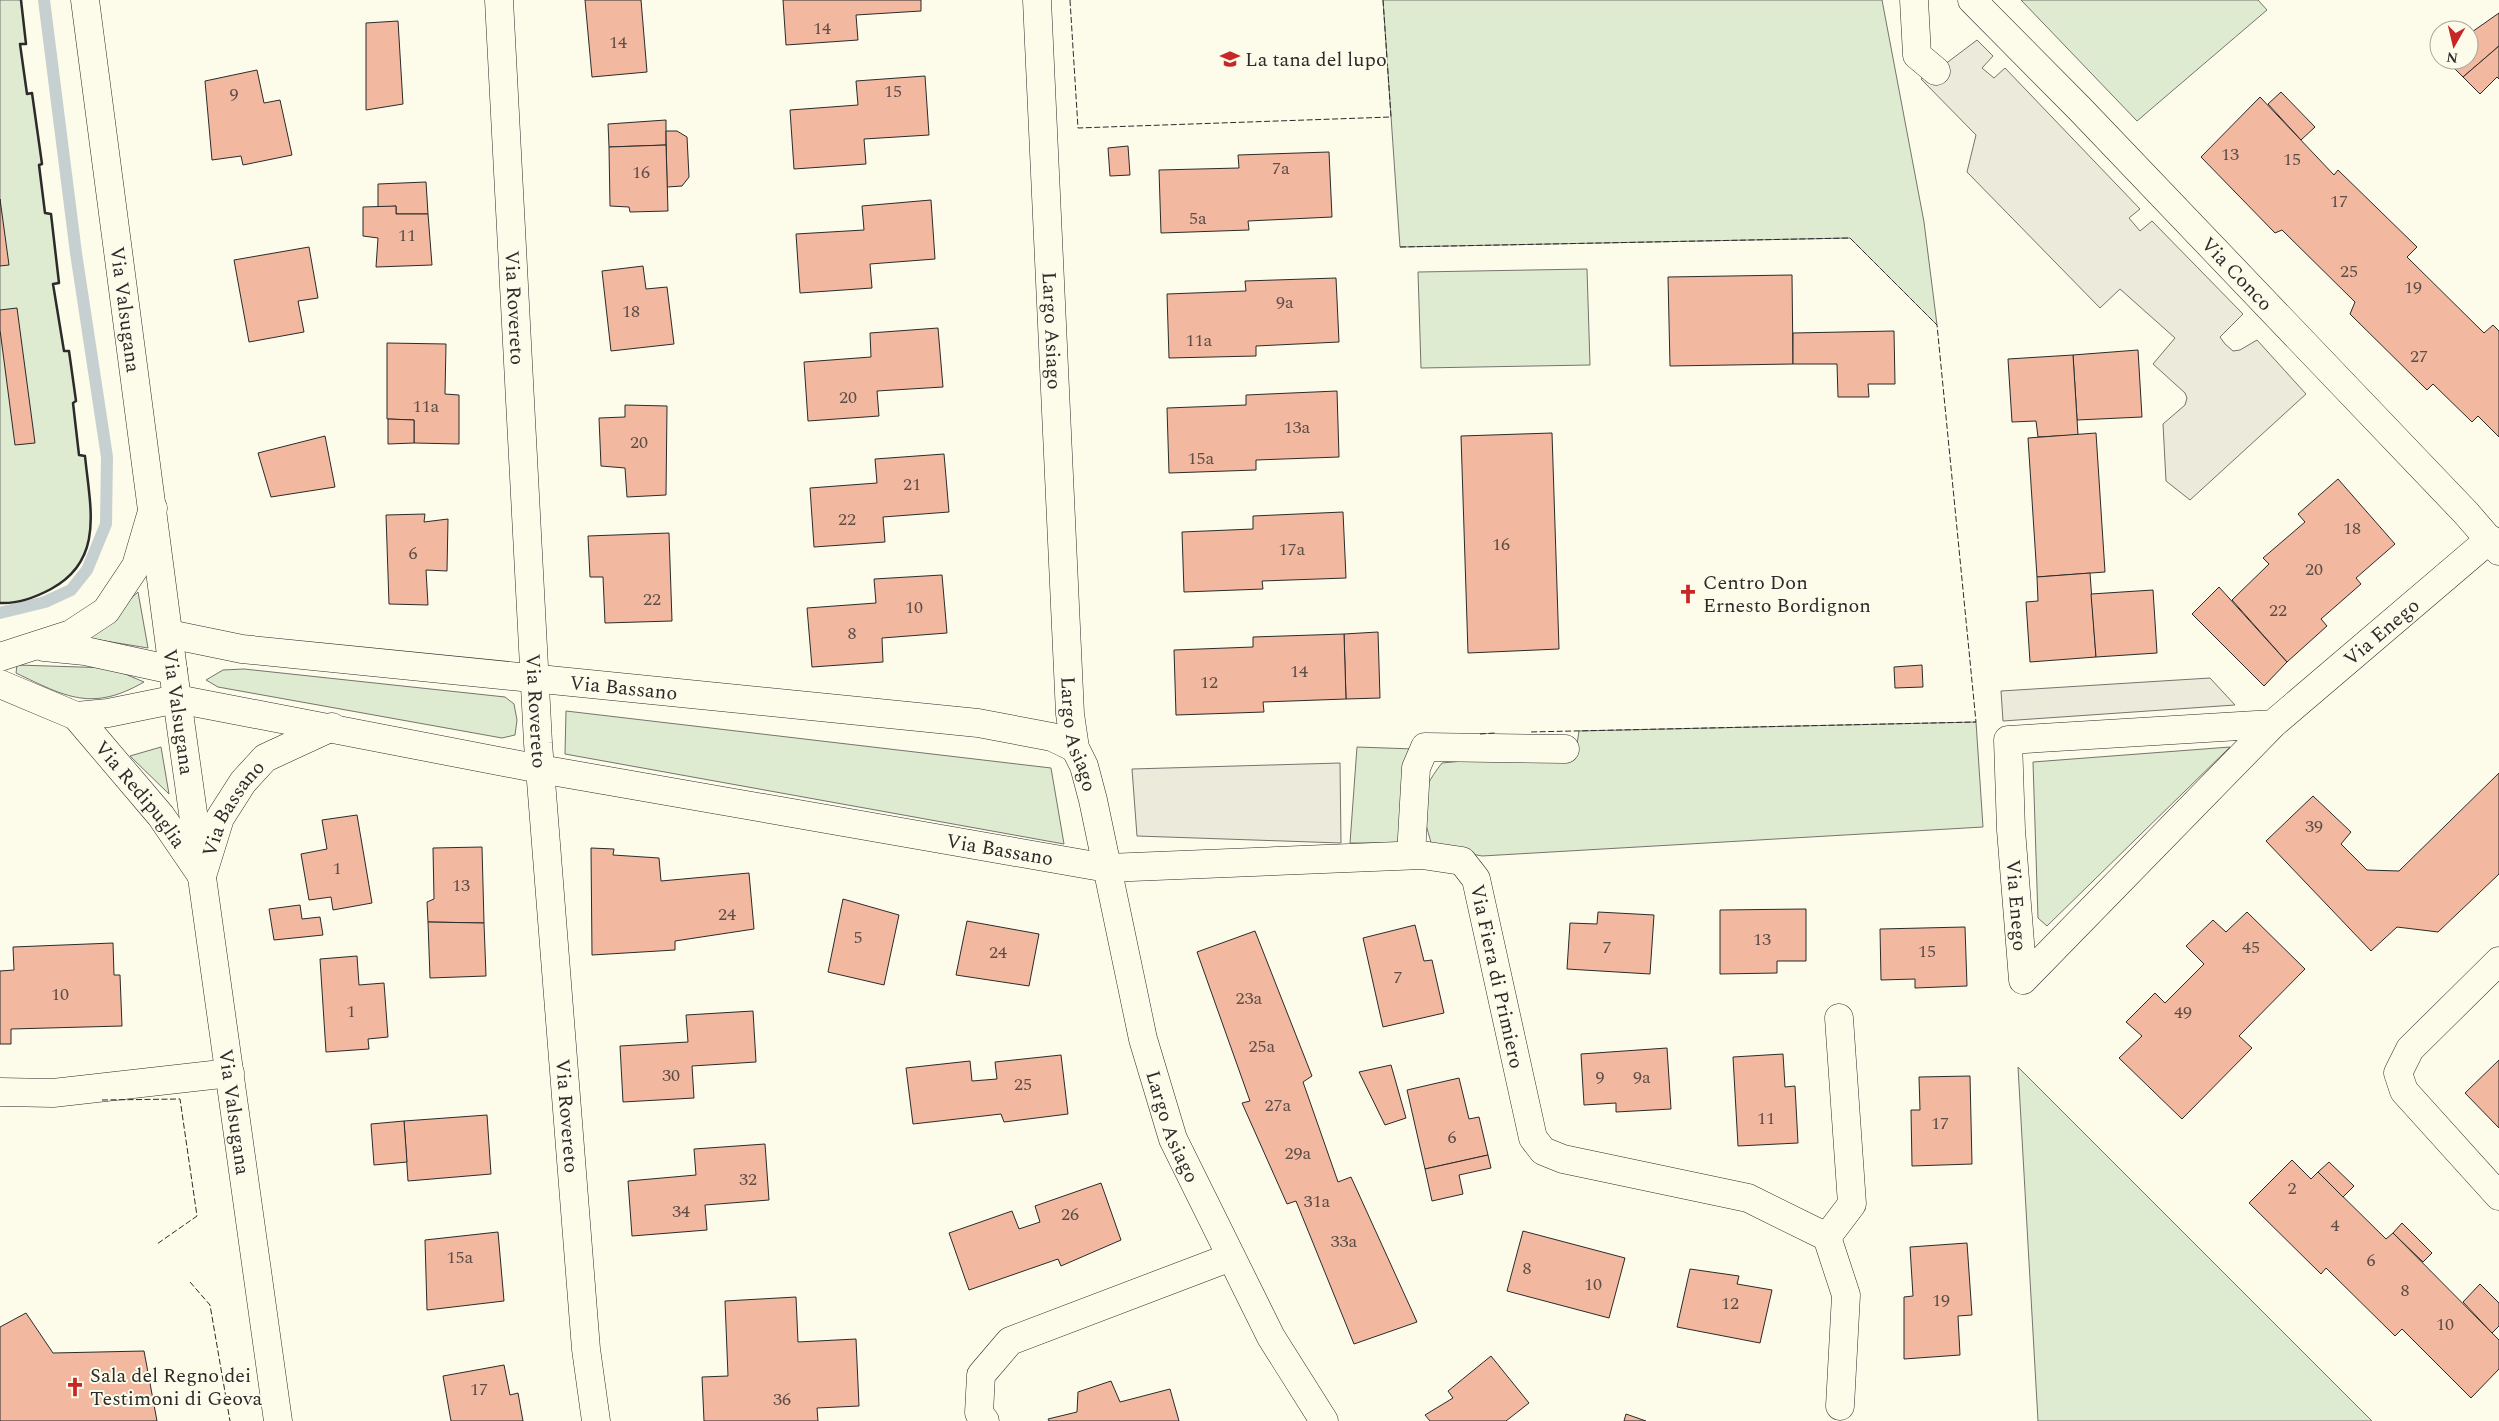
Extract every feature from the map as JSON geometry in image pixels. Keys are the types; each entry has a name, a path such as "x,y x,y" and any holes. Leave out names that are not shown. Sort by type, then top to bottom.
{"street":[{"name":"Via Valsugana","path":"85,0 173,670 278,1421"},
{"name":"Via Rovereto","path":"499,0 540,769 585,1340 596,1421"},
{"name":"Largo Asiago","path":"1037,0 1070,707 1075,748 1084,766 1093,800 1142,1039 1173,1139 1271,1337 1324,1421"},
{"path":"1914,0 1917,55 1936,71"},
{"name":"Via Conco","path":"1972,0 2193,227 2495,545"},
{"path":"0,657 71,634 106,611 136,566 153,508"},
{"name":"Via Enego","path":"2273,724 2008,740 2011,830 2023,980 2273,724 2495,545"},
{"name":"Via Bassano","path":"169,634 242,650 978,723 1052,737 1075,748"},
{"path":"35,647 85,650 173,670"},
{"name":"Via Redipuglia","path":"0,684 76,716 161,816 202,876"},
{"name":"Via Bassano","path":"177,699 332,727 540,769 1107,868"},
{"name":"Via Redipuglia","path":"76,716 108,713 177,699"},
{"name":"Via Bassano","path":"202,876 220,818 242,782 265,758 332,727"},
{"path":"1412,855 1416,768 1425,747 1565,749"},
{"name":"Via Fiera di Primiero","path":"1107,868 1412,855 1462,861 1476,879 1533,1138 1543,1151 1563,1159 1748,1198 1827,1237"},
{"path":"2499,961 2410,1049 2398,1073 2404,1092 2499,1196"},
{"path":"1839,1018 1852,1204 1827,1237 1846,1295 1840,1406"},
{"path":"0,1092 53,1093 230,1072"},
{"path":"985,1421 979,1413 981,1374 1010,1341 1230,1257"}],"green space":[{"path":"0,0 21,0 26,44 20,45 27,93 32,93 42,164 39,165 45,212 51,214 59,283 53,284 64,351 69,351 76,401 73,403 79,455 85,456 91,513 87,548 80,563 68,577 39,595 6,603 0,603"},
{"path":"1383,0 1882,0 1924,222 1937,325 1850,238 1400,247"},
{"path":"2021,0 2258,0 2267,10 2137,121"},
{"path":"1587,269 1590,365 1421,368 1418,272"},
{"path":"138,592 148,648 87,638"},
{"path":"17,665 111,668 144,682 109,697 79,698 50,689 16,673"},
{"path":"244,669 505,697 514,704 517,720 515,735 502,738 218,687 206,680 223,670"},
{"path":"566,711 1051,768 1064,844 565,754"},
{"path":"1976,722 1983,827 1482,856 1432,846 1423,811 1423,802 1428,784 1442,763 1506,757 1575,758 1579,731"},
{"path":"161,747 169,794 130,756"},
{"path":"1357,747 1414,749 1405,843 1350,843"},
{"path":"2230,747 2047,926 2038,918 2033,762"},
{"path":"2018,1067 2372,1421 2038,1421"}],"shaded area":[{"path":"1977,40 1993,56 1982,68 1994,78 2005,68 2140,209 2129,218 2140,231 2152,221 2243,314 2220,337 2225,344 2233,351 2240,350 2257,340 2306,394 2190,500 2166,481 2163,424 2185,405 2187,398 2185,393 2153,364 2175,338 2120,289 2100,308 1967,172 1976,135 1921,79 1936,71"},
{"path":"2210,678 2235,705 2003,721 2001,691"},
{"path":"1340,763 1341,843 1137,836 1132,769"}],"building":[{"path":"585,0 641,0 647,72 592,77"},
{"path":"783,0 921,0 921,11 856,15 858,40 786,45"},
{"path":"2499,13 2499,46 2479,63 2479,27"},
{"path":"398,21 403,104 366,110 366,23"},
{"path":"2499,46 2499,79 2497,77 2480,94 2463,77 2471,70 2479,70 2479,63"},
{"path":"257,70 264,103 280,100 292,155 243,165 241,156 212,160 205,81"},
{"path":"2456,70 2471,70 2463,77"},
{"path":"925,76 929,135 864,139 866,164 794,169 790,110 858,105 856,81"},
{"path":"2281,92 2315,127 2301,140 2268,104"},
{"path":"2260,97 2334,175 2338,170 2417,247 2407,257 2484,333 2493,325 2499,331 2499,437 2478,416 2472,422 2433,384 2427,390 2350,314 2355,302 2282,230 2275,233 2201,157"},
{"path":"666,120 666,145 609,147 608,124"},
{"path":"666,131 677,131 687,137 689,177 682,186 667,187"},
{"path":"666,145 668,211 630,212 629,207 610,206 609,147"},
{"path":"1128,146 1130,175 1110,176 1108,148"},
{"path":"1329,152 1332,217 1248,221 1249,230 1161,233 1159,170 1239,168 1238,155"},
{"path":"426,182 428,214 396,214 396,206 378,208 378,184"},
{"path":"0,199 9,265 0,266"},
{"path":"931,200 935,259 870,264 872,288 800,293 796,234 864,230 862,206"},
{"path":"396,206 396,214 428,214 432,265 376,267 378,238 363,236 363,207"},
{"path":"309,247 318,298 298,301 304,332 249,342 234,260"},
{"path":"643,266 646,289 667,287 674,344 611,351 602,271"},
{"path":"1792,275 1793,364 1670,366 1668,277"},
{"path":"1336,278 1339,342 1256,346 1256,356 1169,358 1167,294 1246,291 1245,281"},
{"path":"17,308 35,443 15,445 0,330 0,310"},
{"path":"938,328 943,387 877,391 879,416 808,421 804,362 871,357 870,333"},
{"path":"1894,331 1895,384 1868,384 1869,397 1838,397 1837,364 1793,364 1793,333"},
{"path":"387,343 446,344 445,394 459,395 459,444 414,443 414,420 387,419"},
{"path":"2138,350 2142,417 2077,420 2073,355"},
{"path":"2073,355 2078,435 2038,437 2036,421 2012,422 2008,359"},
{"path":"1337,391 1339,457 1256,460 1256,470 1169,473 1167,408 1246,405 1246,395"},
{"path":"625,405 667,406 666,495 627,497 625,468 601,466 599,418 625,417"},
{"path":"388,419 414,420 414,443 388,444"},
{"path":"1552,433 1559,649 1468,653 1461,436"},
{"path":"2096,433 2105,572 2037,577 2028,438"},
{"path":"325,436 335,487 271,497 258,453"},
{"path":"944,454 949,512 883,517 885,542 814,547 810,488 877,483 875,459"},
{"path":"2338,479 2395,544 2356,578 2361,584 2321,619 2327,626 2287,662 2232,600 2269,564 2263,558 2305,522 2298,514"},
{"path":"1343,512 1346,578 1262,581 1263,589 1184,592 1182,532 1253,529 1253,516"},
{"path":"425,514 424,522 448,519 447,571 426,570 428,605 389,604 386,515"},
{"path":"669,533 672,621 605,623 603,577 590,577 588,536"},
{"path":"2090,573 2096,657 2030,662 2026,602 2038,601 2037,577"},
{"path":"942,575 947,633 882,638 883,662 812,667 807,608 876,603 874,579"},
{"path":"2219,587 2287,662 2264,686 2192,614"},
{"path":"2153,590 2157,653 2096,657 2091,594"},
{"path":"1378,632 1380,698 1346,699 1344,634"},
{"path":"1344,634 1346,699 1263,702 1264,712 1176,715 1174,650 1253,647 1253,637"},
{"path":"1922,665 1923,687 1895,688 1894,667"},
{"path":"2499,773 2499,874 2438,932 2397,927 2371,951 2266,841 2313,796 2351,832 2341,844 2367,870 2399,871"},
{"path":"357,815 372,903 333,910 331,897 309,900 301,854 327,849 322,820"},
{"path":"482,847 484,923 428,922 427,902 434,899 433,848"},
{"path":"591,848 614,849 613,855 659,858 661,881 749,873 754,929 675,941 675,950 592,955"},
{"path":"843,899 899,915 884,985 828,972"},
{"path":"300,905 302,919 320,917 323,935 274,940 269,909"},
{"path":"1806,909 1806,961 1777,961 1777,973 1720,974 1720,910"},
{"path":"1598,912 1654,915 1650,974 1567,969 1570,923 1597,924"},
{"path":"2247,912 2305,969 2239,1036 2252,1048 2182,1119 2119,1058 2142,1036 2126,1022 2155,993 2165,1003 2204,964 2186,946 2213,920 2226,932"},
{"path":"967,921 1039,934 1029,986 956,975"},
{"path":"428,922 484,923 486,976 430,978"},
{"path":"1415,925 1424,961 1432,960 1444,1013 1383,1027 1363,938"},
{"path":"1965,927 1967,986 1915,988 1915,979 1881,980 1880,929"},
{"path":"1255,931 1312,1076 1303,1082 1338,1182 1351,1177 1417,1322 1354,1344 1296,1201 1287,1204 1242,1103 1250,1101 1197,952"},
{"path":"113,943 114,975 120,975 122,1026 11,1029 11,1044 0,1044 0,971 14,970 13,947"},
{"path":"357,956 359,985 384,983 388,1037 368,1039 369,1049 326,1052 320,959"},
{"path":"753,1011 756,1062 692,1066 694,1098 623,1102 620,1046 688,1042 686,1015"},
{"path":"1667,1048 1671,1109 1616,1112 1616,1103 1584,1105 1581,1054"},
{"path":"1783,1054 1785,1087 1795,1086 1798,1143 1738,1146 1733,1057"},
{"path":"1061,1055 1068,1114 1004,1122 1001,1114 913,1124 906,1068 970,1061 972,1081 997,1079 995,1062"},
{"path":"2499,1060 2499,1128 2465,1093"},
{"path":"1391,1065 1406,1118 1385,1125 1359,1072"},
{"path":"1970,1076 1972,1164 1912,1166 1911,1110 1920,1110 1919,1077"},
{"path":"1459,1078 1469,1119 1479,1117 1488,1155 1425,1169 1407,1090"},
{"path":"487,1115 491,1174 408,1181 404,1121"},
{"path":"404,1121 407,1162 374,1165 371,1124"},
{"path":"765,1144 769,1200 705,1205 707,1230 632,1236 628,1181 696,1175 694,1149"},
{"path":"1488,1155 1491,1168 1459,1175 1463,1194 1432,1201 1425,1169"},
{"path":"2292,1160 2311,1179 2318,1172 2386,1239 2393,1233 2499,1340 2499,1369 2471,1398 2402,1329 2395,1336 2326,1268 2321,1274 2249,1203"},
{"path":"2329,1162 2354,1186 2343,1197 2318,1172"},
{"path":"1101,1183 1121,1240 1061,1266 1058,1259 969,1290 949,1233 1012,1211 1019,1229 1040,1222 1035,1206"},
{"path":"2402,1223 2432,1253 2423,1262 2393,1233"},
{"path":"1523,1231 1625,1258 1609,1318 1507,1291"},
{"path":"498,1232 504,1301 427,1310 425,1240"},
{"path":"1967,1243 1972,1315 1958,1316 1960,1355 1904,1359 1904,1297 1913,1296 1910,1247"},
{"path":"1690,1269 1739,1276 1737,1284 1772,1290 1760,1343 1677,1327"},
{"path":"2480,1284 2499,1303 2499,1326 2492,1333 2463,1302"},
{"path":"796,1297 798,1342 856,1339 859,1406 817,1408 818,1421 704,1421 702,1377 728,1376 725,1301"},
{"name":"Sala del Regno dei Testimoni di Geova","path":"26,1313 53,1353 144,1351 157,1421 0,1421 0,1327"},
{"path":"1491,1356 1529,1403 1506,1421 1430,1421 1425,1415 1453,1398 1448,1391"},
{"path":"504,1365 510,1395 518,1393 523,1421 451,1421 443,1376"},
{"path":"1111,1381 1120,1402 1170,1389 1179,1421 1049,1421 1048,1419 1077,1412 1078,1392"},
{"path":"1626,1414 1646,1421 1624,1421"}],"waterway":[{"path":"0,613 45,602 71,590 87,570 106,524 107,457 76,253 44,0"}],"fence":[{"path":"1070,0 1078,128 1391,117 1383,0"},
{"path":"1400,247 1850,238 1937,325 1976,722 1529,732"},
{"path":"1480,734 1495,733"},
{"path":"102,1100 180,1099 197,1216 157,1244"},
{"path":"190,1282 210,1305 230,1421"}],"wall":[{"path":"0,603 20,601 33,597 51,589 68,577 80,563 87,548 91,513 85,456 79,455 73,403 76,401 69,351 64,351 53,284 59,283 51,214 45,213 39,165 42,164 32,93 27,94 20,44 26,44 21,0"}],"place":[{"name":"La tana del lupo","path":"1230,59"},
{"name":"Centro Don Ernesto Bordignon","path":"1688,594"},
{"name":"Sala del Regno dei Testimoni di Geova","path":"75,1387"}]}
